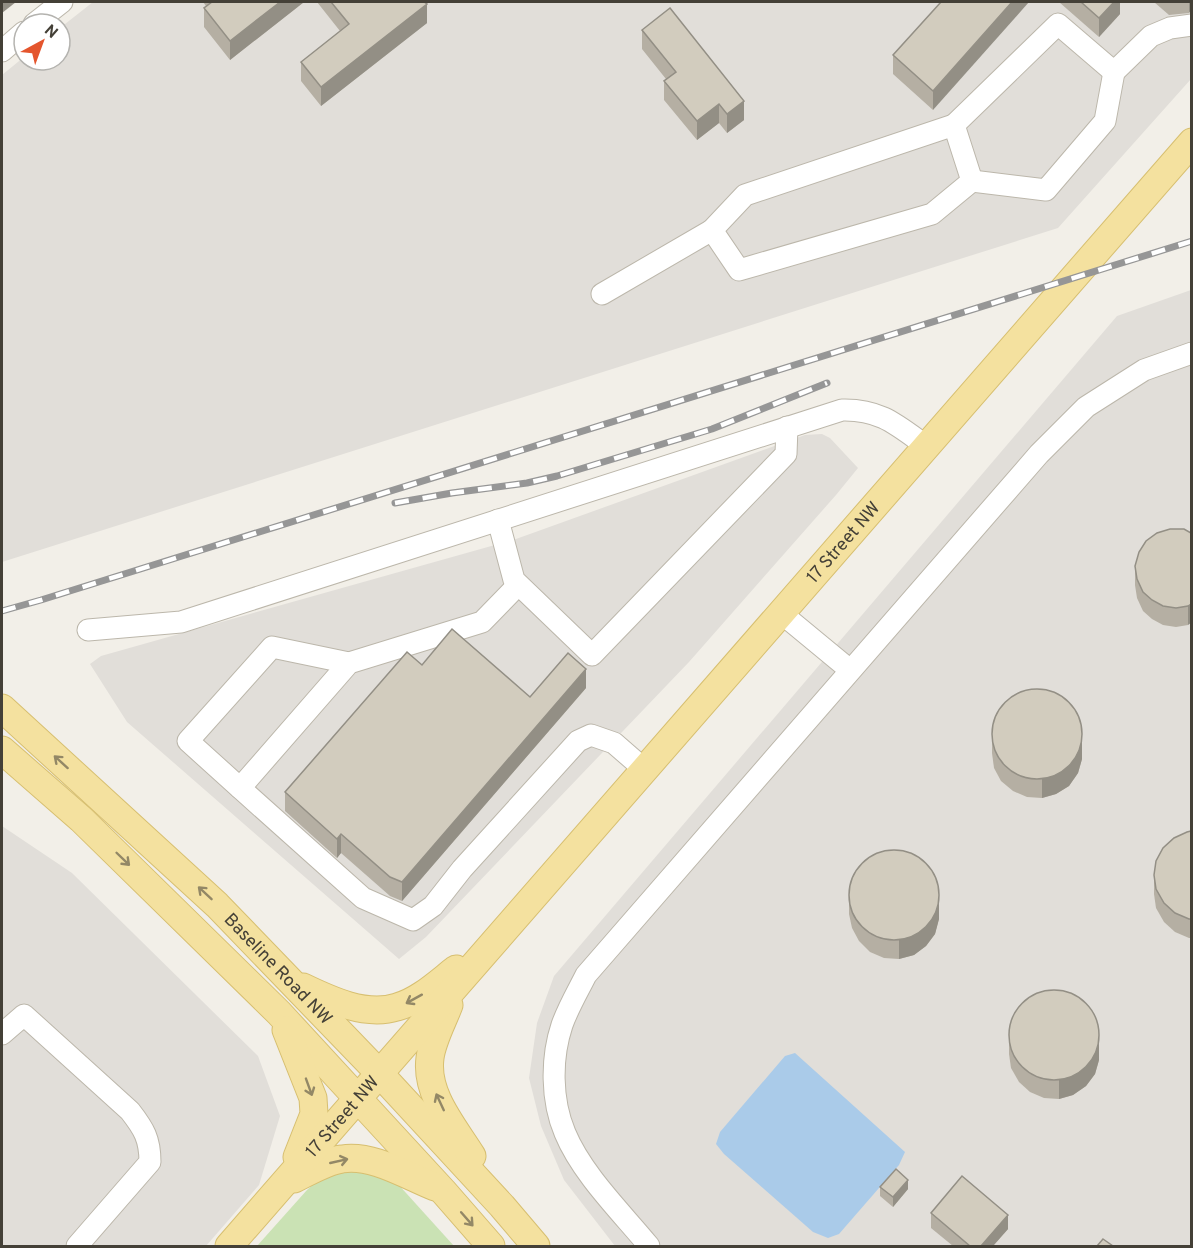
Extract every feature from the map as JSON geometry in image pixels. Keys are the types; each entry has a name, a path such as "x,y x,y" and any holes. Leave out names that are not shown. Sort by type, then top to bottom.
{"main road":[{"name":"17 Street NW","path":"229,1246 1191,142"},
{"name":"Baseline Road NW","path":"2,708 217,904 380,1074 537,1246"},
{"name":"Baseline Road NW","path":"2,750 81,819 279,1013 491,1246"},
{"path":"289,980 325,997 353,1006 379,1010 397,1007 417,998 495,940"},
{"path":"456,986 430,1057 430,1077 438,1101 502,1206"},
{"path":"279,1013 313,1098 314,1114 309,1131 285,1183"},
{"path":"285,1183 344,1158 374,1161 443,1191"}],"street":[{"path":"49,12 62,2"},
{"path":"602,294 712,230 745,195 954,125 1058,24 1114,72"},
{"path":"712,230 739,270 932,214 972,181 1046,190 1105,121 1114,72 1150,36 1170,28 1191,25"},
{"path":"954,125 972,181"},
{"path":"649,1246 585,1168 564,1132 555,1094 554,1058 562,1024 586,975 1039,454 1086,406 1144,370 1191,353"},
{"path":"88,630 180,622 842,410 859,409 885,417 926,446"},
{"path":"498,520 514,580 592,655 786,454 787,427"},
{"path":"518,585 482,622 349,663 272,647 188,741 363,898 413,920 433,906 462,869 578,741 591,735 614,742 645,770"},
{"path":"781,613 850,670"},
{"path":"240,788 349,663"},
{"path":"2,1034 24,1015 130,1112 144,1129 150,1147 150,1162 77,1246"}],"shaded area":[{"path":"93,2 1191,2 1191,79 1058,228 2,562 2,75 12,67 12,72 72,72 72,19"},
{"path":"1191,290 1191,1246 615,1246 564,1180 541,1126 529,1078 537,1023 554,976 1117,316"},
{"path":"822,434 830,438 858,468 689,662 426,937 399,959 127,722 90,664 101,656 516,539 805,435"},
{"path":"2,826 72,873 258,1056 280,1116 259,1185 206,1246 2,1246"}],"green space":[{"path":"348,1167 397,1183 454,1246 257,1246 321,1177"}],"water":[{"path":"795,1053 905,1152 899,1165 839,1234 828,1238 813,1232 724,1154 716,1144 720,1132 785,1056"}],"building":[{"path":"212,2 280,2 230,41 204,8"},
{"path":"331,2 424,2 427,4 321,87 301,62 349,24"},
{"path":"941,2 1012,2 933,91 893,55"},
{"path":"1081,2 1114,2 1099,18"},
{"path":"670,8 744,101 727,114 719,104 697,121 664,81 676,72 642,30"},
{"path":"1170,529 1184,529 1191,533 1191,604 1176,608 1163,606 1143,592 1137,579 1135,566 1139,552 1146,541 1157,533"},
{"path":"452,629 530,697 568,653 586,669 402,882 390,877 341,834 337,839 285,792 407,652 422,665"},
{"path":"1037,689 1054,693 1069,702 1078,717 1082,734 1078,751 1069,766 1054,775 1037,779 1020,775 1005,766 996,751 992,734 996,717 1005,702 1020,693"},
{"path":"1191,831 1191,919 1189,919 1175,913 1164,903 1156,889 1154,875 1156,861 1163,848 1174,838"},
{"path":"894,850 911,854 926,863 935,878 939,895 935,912 926,927 911,936 894,940 877,936 862,927 853,912 849,895 853,878 862,863 877,854"},
{"path":"1054,990 1071,994 1086,1003 1095,1018 1099,1035 1095,1052 1086,1067 1071,1076 1054,1080 1037,1076 1022,1067 1013,1052 1009,1035 1013,1018 1022,1003 1037,994"},
{"path":"896,1169 908,1180 893,1197 880,1187"},
{"path":"962,1176 1008,1215 981,1246 970,1246 931,1213"},
{"path":"1103,1239 1113,1246 1097,1246"}],"railway":[{"path":"2,611 1192,241"},
{"path":"395,503 527,483 557,476 712,429 827,383"}]}
